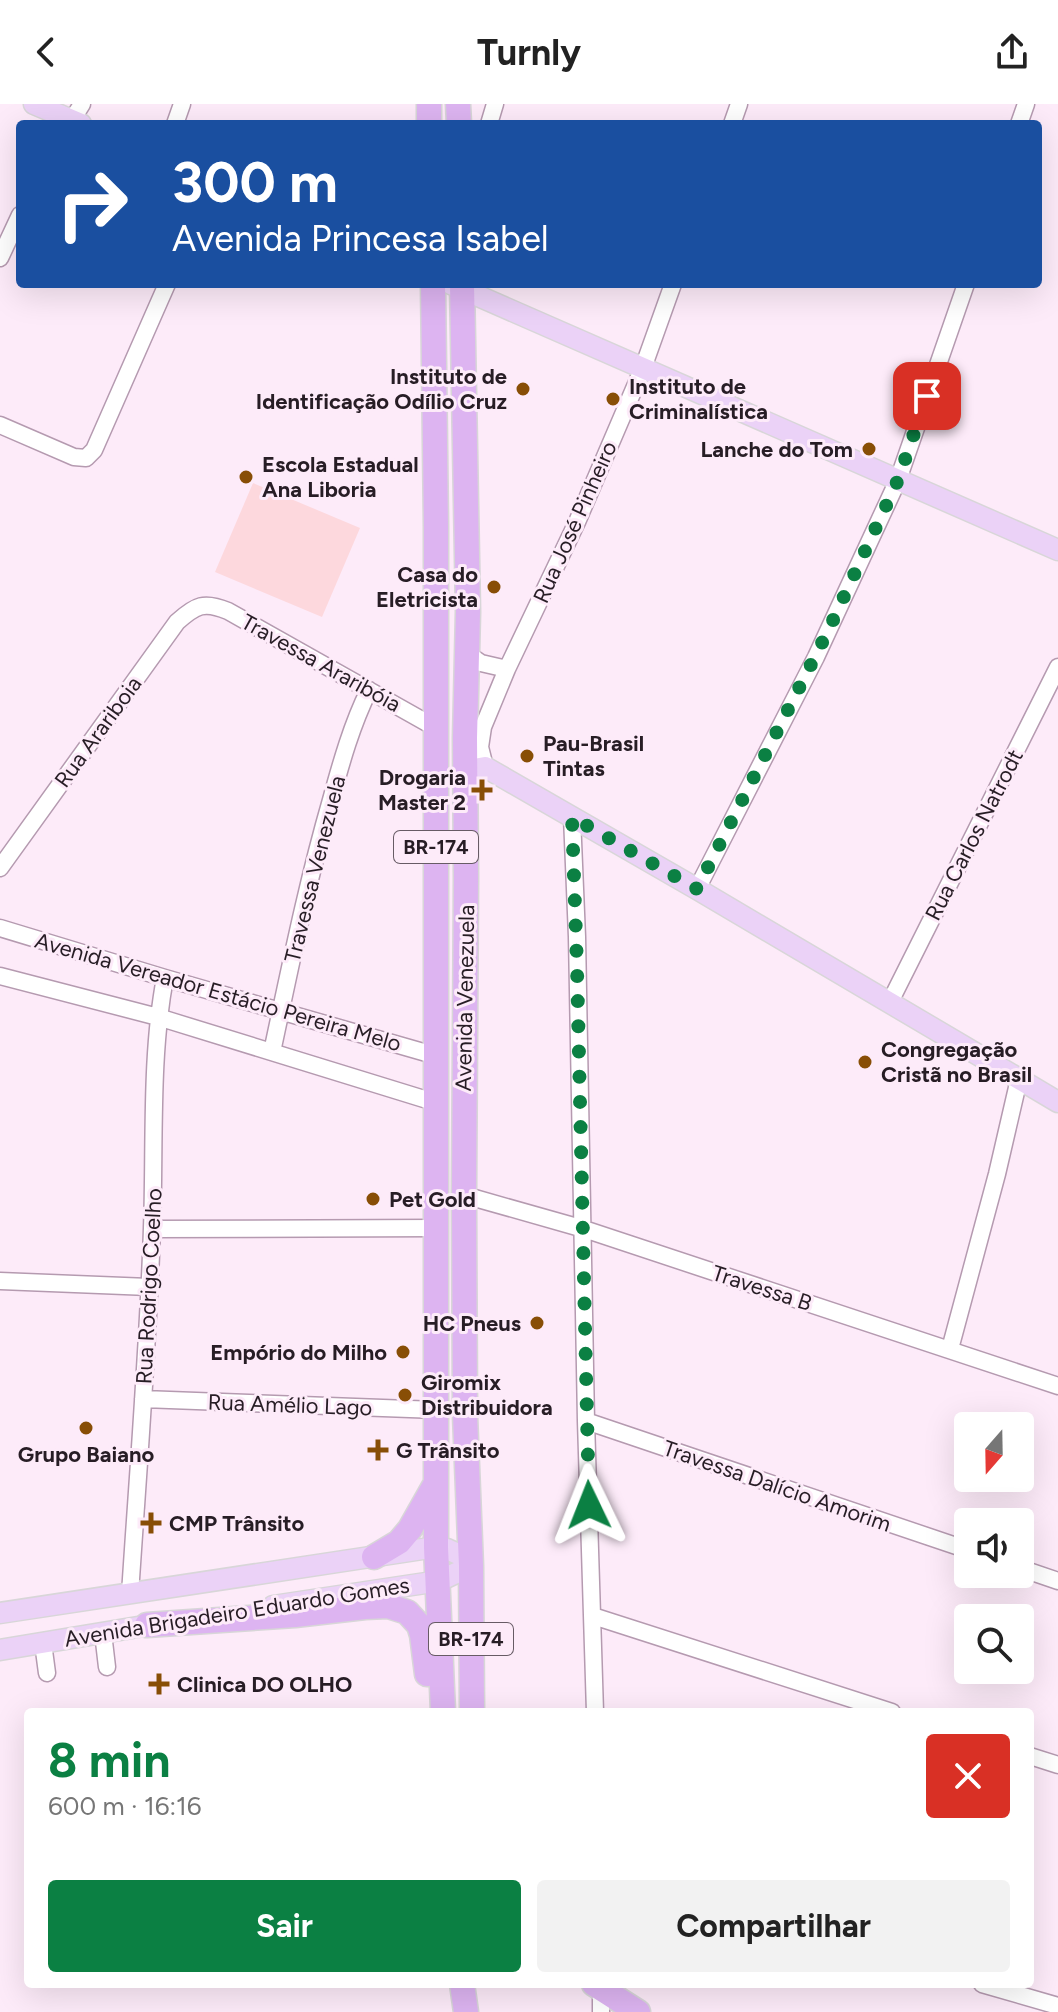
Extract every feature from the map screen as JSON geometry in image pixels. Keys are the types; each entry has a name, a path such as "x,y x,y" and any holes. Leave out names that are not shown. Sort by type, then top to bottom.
{"highway":[{"name":"Avenida Venezuela","path":"433,288 436,1547 443,1708"},
{"name":"Avenida Venezuela","path":"458,288 468,654 475,772 466,878 464,1195 465,1415 471,1563 472,1708"},
{"path":"436,539 441,516 450,514 461,522 467,542"},
{"path":"436,868 441,884 451,890 458,889 466,878"},
{"path":"374,1557 399,1542 410,1529 437,1481"},
{"path":"147,1625 295,1615 380,1605 400,1609 413,1617 422,1635 430,1708"},
{"path":"463,1988 466,2012"},
{"path":"473,1988 473,2012"},
{"path":"599,1995 638,2012"}],"main road":[{"path":"34,104 72,118"},
{"path":"463,288 1058,550"},
{"path":"475,772 572,817 1058,1102"},
{"name":"Avenida Brigadeiro Eduardo Gomes","path":"0,1613 436,1547 447,1549 471,1563"},
{"name":"Avenida Brigadeiro Eduardo Gomes","path":"0,1650 439,1581 471,1563"}],"street":[{"path":"0,258 16,224"},
{"path":"0,425 74,457 86,458 94,450 165,288"},
{"name":"Rua José Pinheiro","path":"475,772 483,727 577,522 643,368 672,288"},
{"path":"697,889 816,657 898,480 965,288"},
{"name":"Travessa Araribóia","path":"203,605 228,611 436,728"},
{"name":"Rua Arariboia","path":"0,868 177,622 191,609 203,605"},
{"path":"468,654 481,663 507,669"},
{"name":"Rua Carlos Natrodt","path":"890,1002 1058,667"},
{"name":"Travessa Venezuela","path":"272,1052 321,835 337,779 369,690"},
{"path":"572,817 595,1708"},
{"name":"Avenida Vereador Estácio Pereira Melo","path":"0,928 437,1056"},
{"name":"Avenida Vereador Estácio Pereira Melo","path":"0,976 158,1017 437,1103"},
{"name":"Rua Rodrigo Coelho","path":"130,1594 152,1229 158,1017 165,978"},
{"path":"950,1349 1019,1079"},
{"name":"Travessa B","path":"464,1195 584,1229 1058,1386"},
{"path":"152,1229 437,1228"},
{"path":"0,1281 149,1287"},
{"name":"Rua Amélio Lago","path":"143,1399 437,1410"},
{"name":"Travessa Dalício Amorim","path":"586,1421 954,1545"},
{"path":"1034,1573 1058,1581"},
{"path":"593,1616 880,1708"},
{"path":"103,1633 107,1667"},
{"path":"43,1643 47,1673"},
{"path":"1034,1757 1058,1765"},
{"path":"994,1988 1053,2007"}],"shaded area":[{"path":"253,483 360,528 322,617 215,572"}],"place":[{"name":"Instituto de Identificação Odílio Cruz","path":"523,389"},
{"name":"Instituto de Criminalística","path":"613,399"},
{"name":"Lanche do Tom","path":"869,449"},
{"name":"Escola Estadual Ana Liboria","path":"246,477"},
{"name":"Casa do Eletricista","path":"494,587"},
{"name":"Pau-Brasil Tintas","path":"527,756"},
{"name":"Drogaria Master 2","path":"482,790"},
{"name":"Congregação Cristã no Brasil","path":"865,1062"},
{"name":"Pet Gold","path":"373,1199"},
{"name":"HC Pneus","path":"537,1323"},
{"name":"Empório do Milho","path":"403,1352"},
{"name":"Giromix Distribuidora","path":"405,1395"},
{"name":"Grupo Baiano","path":"86,1428"},
{"name":"G Trânsito","path":"378,1450"},
{"name":"CMP Trânsito","path":"151,1523"},
{"name":"Clinica DO OLHO","path":"159,1684"}],"route":[{"path":"589,1505 572,817 697,889 816,657 898,480 927,396"}]}
